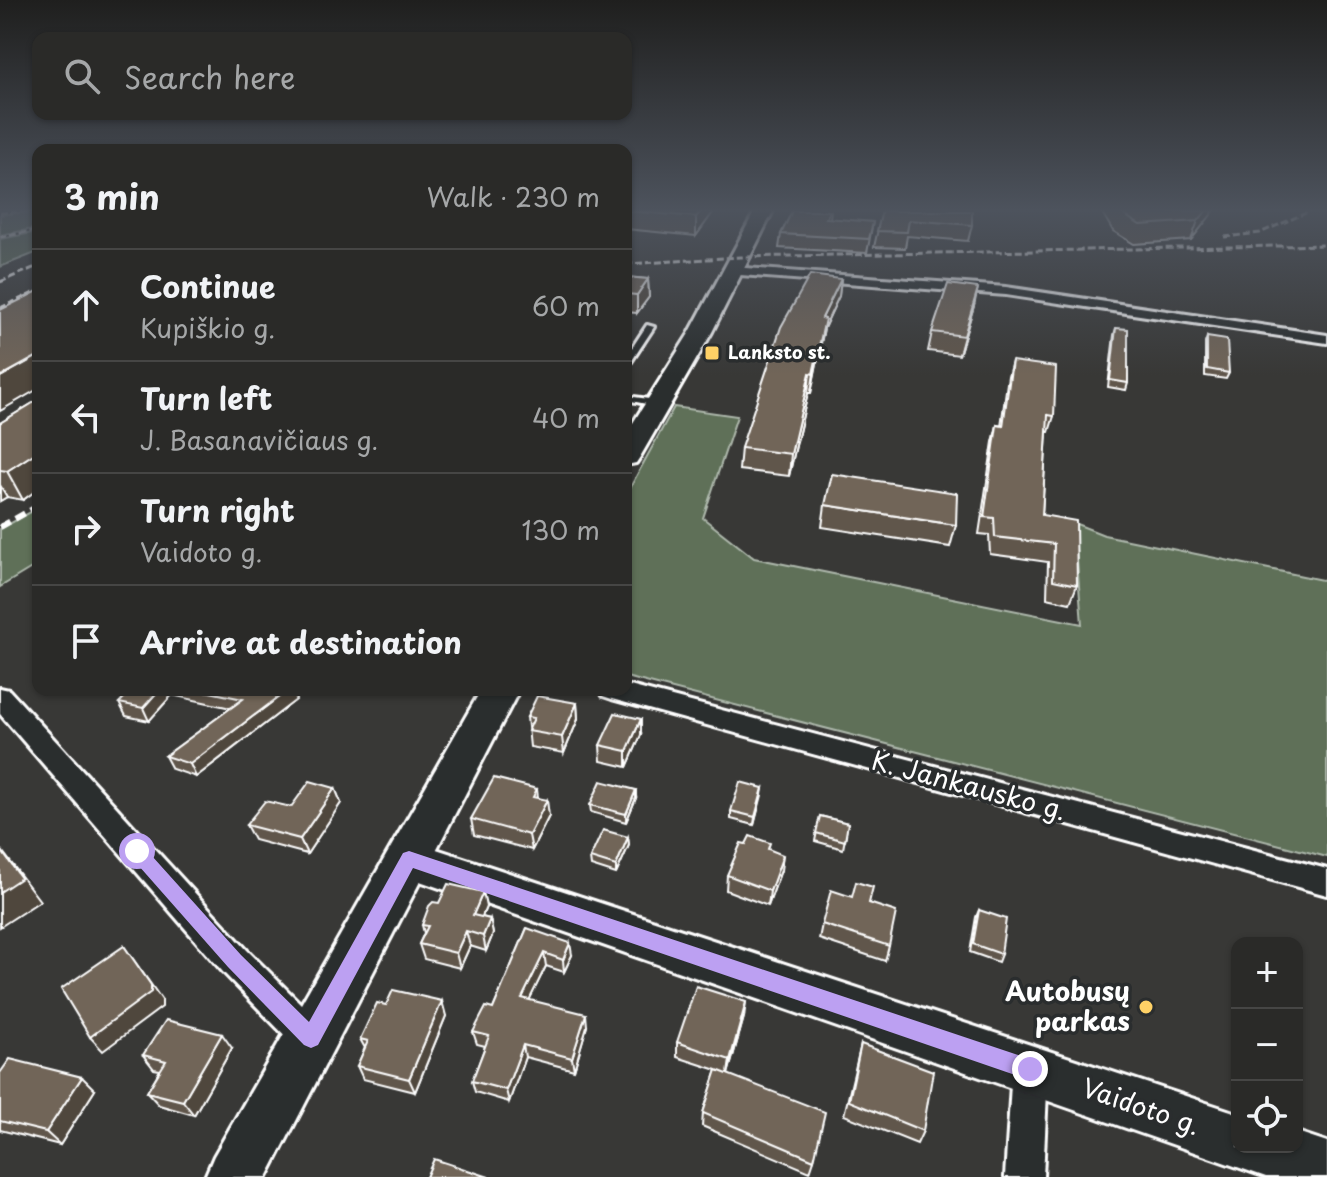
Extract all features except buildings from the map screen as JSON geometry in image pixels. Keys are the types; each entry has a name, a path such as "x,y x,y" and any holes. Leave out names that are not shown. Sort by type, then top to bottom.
{"main road":[{"path":"632,447 701,332 735,266"},
{"path":"235,1177 497,696"},
{"name":"Vaidoto g.","path":"409,859 1231,1138"},
{"path":"1277,1153 1327,1170"}],"street":[{"path":"732,271 1006,291 1327,339"},
{"name":"K. Jankausko g.","path":"632,695 1327,882"},
{"path":"0,697 235,961 311,1038"},
{"path":"1024,1177 1030,1069"}],"lane":[{"path":"632,354 650,327"},
{"path":"632,399 657,403"}],"green space":[{"path":"674,407 737,416 703,518 754,558 1082,624 1074,523 1104,535 1327,581 1327,857 632,679 632,484"},
{"path":"32,511 32,568 0,587 0,529"}],"railway":[{"path":"0,282 32,269"},
{"path":"0,308 32,294"},
{"path":"0,527 32,509"}],"place":[{"name":"Lanksto st.","path":"712,353"},
{"name":"Autobusų parkas","path":"1146,1007"}],"route":[{"path":"137,851 235,961 311,1038 409,859 1030,1069"}]}
